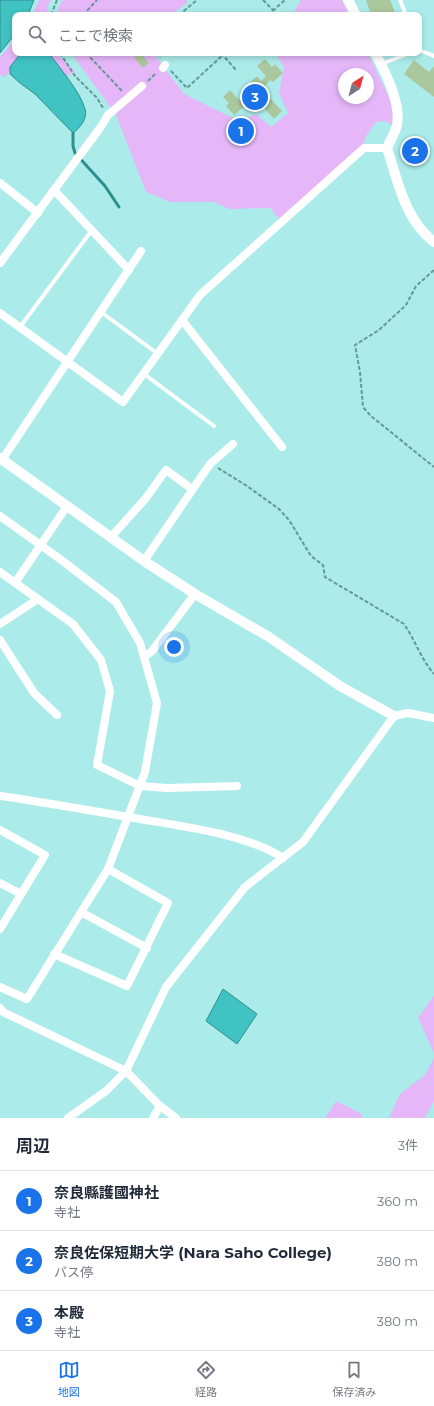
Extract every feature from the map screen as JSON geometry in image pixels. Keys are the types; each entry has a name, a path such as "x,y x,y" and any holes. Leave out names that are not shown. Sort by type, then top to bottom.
{"street":[{"path":"348,0 354,12"},
{"path":"377,56 381,64 397,109 397,125 387,148 408,213 423,234 434,242"},
{"path":"0,263 38,213 108,115 142,86"},
{"path":"0,313 123,402 200,295 364,148 387,148"},
{"path":"0,183 38,213"},
{"path":"54,190 129,270"},
{"path":"141,251 68,362 1,459 144,561 195,594 269,637 340,686 394,716 408,713 434,718"},
{"path":"182,320 282,447"},
{"path":"144,561 210,464 233,444"},
{"path":"110,537 146,498 166,470 192,489"},
{"path":"15,583 67,506"},
{"path":"0,516 116,602 140,643 157,703 145,772 129,818 108,869 27,999 0,987"},
{"path":"0,572 73,624 101,660 110,691 106,725 96,765 140,786 167,788 237,786"},
{"path":"144,657 152,652 195,594"},
{"path":"0,624 38,599"},
{"path":"0,640 34,693 57,715"},
{"path":"68,1118 106,1091 126,1071 166,987 245,887 303,842 394,716"},
{"path":"0,796 66,806 229,837 269,850 283,858"},
{"path":"0,830 44,855 0,928"},
{"path":"54,954 127,986 168,903 108,869"},
{"path":"0,883 21,894"},
{"path":"81,912 147,948"},
{"path":"0,1008 3,1012 53,1038 126,1071 160,1106 176,1118"},
{"path":"153,1118 160,1106"}],"lane":[{"path":"400,0 405,12"},
{"path":"422,51 434,56"},
{"path":"381,64 402,56"},
{"path":"20,327 92,230"},
{"path":"101,312 158,354"},
{"path":"143,374 214,426"}],"path":[{"path":"52,12 57,0"},
{"path":"86,12 97,0"},
{"path":"183,12 197,0"},
{"path":"263,0 273,10 285,0"},
{"path":"62,56 75,76 97,98 108,115"},
{"path":"89,56 128,97"},
{"path":"158,56 164,66 187,88 221,56"},
{"path":"225,56 236,70"},
{"path":"142,86 164,66"},
{"path":"434,270 416,286 406,305 379,330 355,345 360,372 362,407 434,467"},
{"path":"210,464 247,486 279,509 289,520 311,556 323,565 325,577 404,624 424,662 434,674"}],"shaded area":[{"path":"39,0 51,0 47,8 48,12 33,12"},
{"path":"63,0 186,0 188,2 175,12 59,12 58,8"},
{"path":"301,0 342,0 348,12 294,12"},
{"path":"12,43 12,56 27,56 4,77 0,75 0,57"},
{"path":"44,56 59,56 75,71 59,81"},
{"path":"73,56 155,56 184,94 239,121 256,114 271,127 288,113 279,93 284,67 277,56 369,56 395,110 393,126 386,121 376,122 366,136 363,145 279,219 270,208 229,209 214,202 170,202 146,192 116,115"},
{"path":"434,995 434,1053 418,1018"},
{"path":"434,1058 434,1101 425,1118 389,1118 400,1094 425,1075"},
{"path":"336,1101 362,1114 361,1118 325,1118"}],"water":[{"path":"0,0 34,0 29,12 12,12 12,38 0,53"},
{"path":"19,56 51,56 79,95 86,112 83,122 73,133 35,94 10,74 10,67"},
{"path":"223,989 257,1014 237,1044 206,1021"}],"building":[{"path":"366,0 390,0 395,12 370,12"},
{"path":"136,56 143,56 149,63 143,68 134,58"},
{"path":"265,59 272,67 275,64 283,73 273,82 270,80 262,90 282,111 274,119 255,98 251,101 248,99 244,103 246,105 234,115 226,106 229,103 223,97 230,90 239,100 245,95 241,91 257,76 261,81 266,76 257,66"},
{"path":"414,60 429,72 434,66 434,97 404,74"}],"waterway":[{"path":"73,133 73,146 75,153 105,186 119,207"}],"place":[{"name":"本殿","path":"255,97"},
{"name":"奈良縣護國神社","path":"241,131"},
{"name":"奈良佐保短期大学 (Nara Saho College)","path":"415,151"}]}
